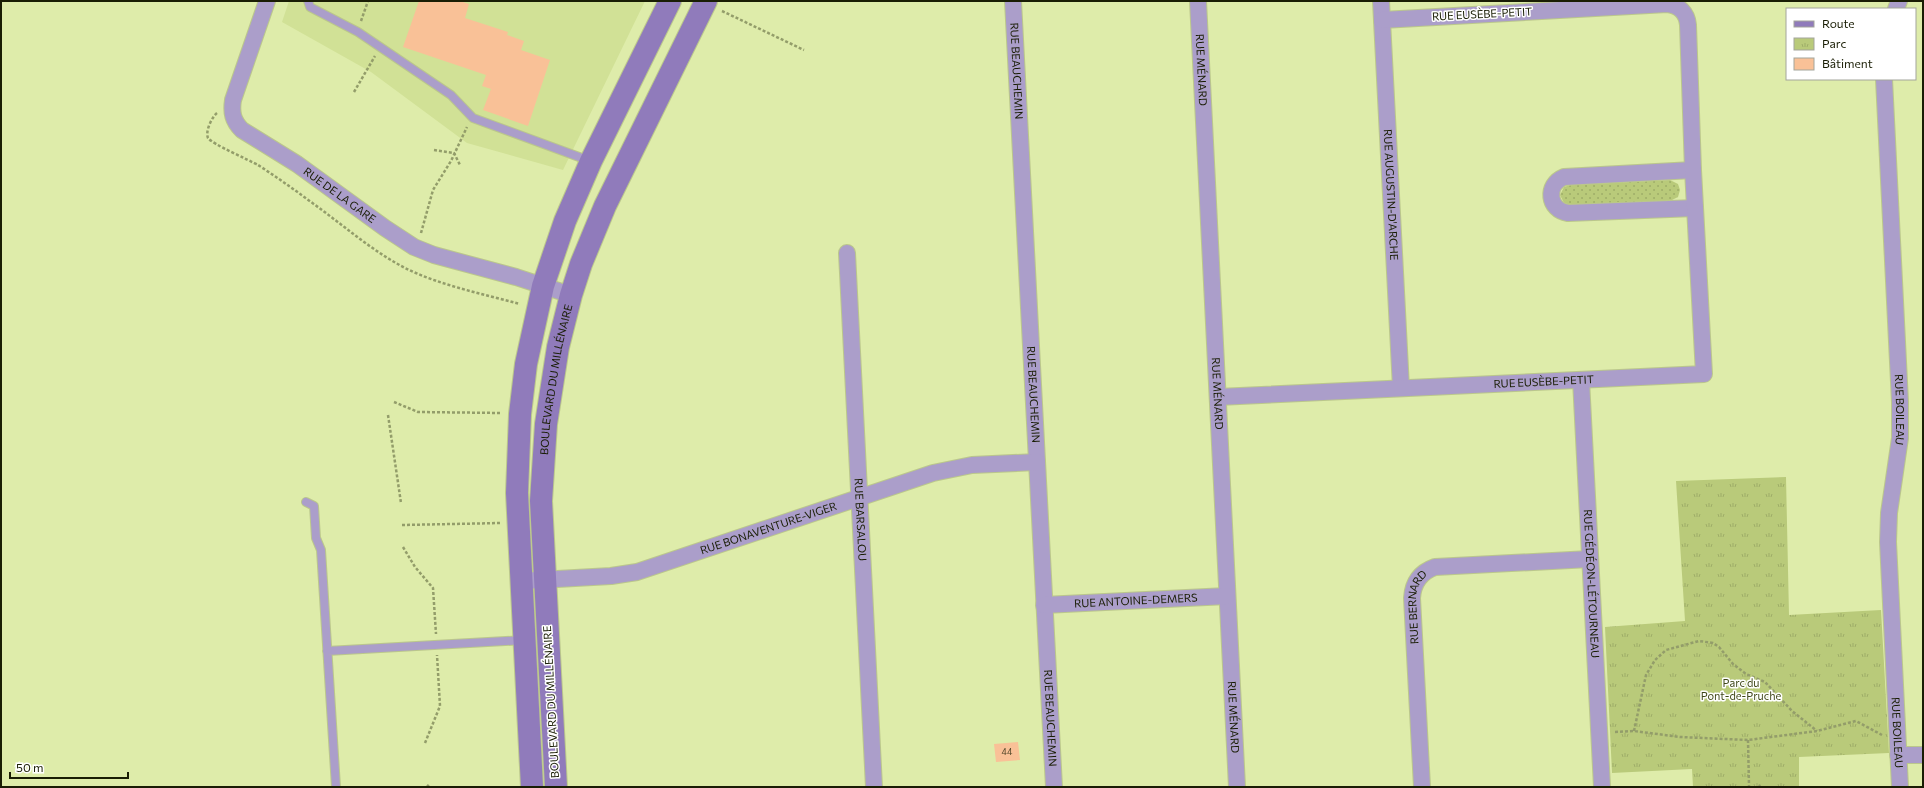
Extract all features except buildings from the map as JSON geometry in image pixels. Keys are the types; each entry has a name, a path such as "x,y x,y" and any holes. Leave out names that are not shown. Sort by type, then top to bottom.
{"street":[{"name":"RUE DE LA GARE","path":"267,1 233,100 233,116 236,124 242,130 297,164 385,228 414,247 434,255 571,295"},
{"path":"532,787 517,486 520,414 526,364 544,286 565,221 591,161 670,1"},
{"name":"RUE BEAUCHEMIN","path":"1013,1 1054,787"},
{"name":"RUE MÉNARD","path":"1198,1 1227,596 1238,787"},
{"name":"RUE AUGUSTIN-D'ARCHE","path":"1381,1 1401,388"},
{"name":"BOULEVARD DU MILLÉNAIRE","path":"556,787 541,501 546,424 558,347 571,295 586,252 608,199 706,2"},
{"name":"RUE EUSÈBE-PETIT","path":"1218,397 1704,374 1693,170 1687,16 1678,7 1667,4 1382,20"},
{"name":"RUE BOILEAU","path":"1884,80 1900,402 1900,438 1889,513 1888,542 1900,787"},
{"path":"1693,170 1564,177 1555,184 1551,195 1555,206 1561,211 1568,213 1695,208"},
{"name":"RUE BARSALOU","path":"847,253 874,787"},
{"name":"RUE GÉDÉON-LÉTOURNEAU","path":"1581,380 1602,787"},
{"name":"RUE BONAVENTURE-VIGER","path":"521,581 611,576 637,572 859,496 933,473 955,468 1037,462"},
{"name":"RUE BERNARD","path":"1422,787 1412,598 1414,587 1418,578 1426,571 1435,567 1590,559"},
{"name":"RUE ANTOINE-DEMERS","path":"1044,605 1227,596"},
{"path":"1898,755 1923,755"}],"lane":[{"path":"308,1 310,7 358,32 451,95 473,118 591,161"},
{"path":"306,502 314,506 316,538 321,550 336,787"},
{"path":"327,652 524,640"}],"path":[{"path":"358,32 368,1"},
{"path":"706,2 804,50"},
{"path":"354,92 381,47"},
{"path":"414,247 420,235 433,190 451,161 463,131 473,118"},
{"name":"RUE DE LA GARE","path":"208,129 208,136 213,142 246,158 280,179 379,253 398,264 434,280 521,304"},
{"path":"434,150 454,153"},
{"path":"454,153 460,165"},
{"path":"394,402 418,412 503,413"},
{"path":"388,415 401,503"},
{"path":"402,525 502,523"},
{"path":"1634,731 1646,675 1655,660 1666,650 1699,641 1713,643 1739,670 1765,682 1792,711 1817,731"},
{"path":"1599,733 1634,731 1680,737 1748,740 1817,731 1856,721 1878,734 1898,739"},
{"path":"1748,740 1749,786"}],"shaded area":[{"path":"289,1 645,1 563,170 467,143 371,72 282,22"}],"green space":[{"path":"1670,180 1678,184 1680,190 1678,197 1670,201 1570,205 1564,203 1560,195 1564,187 1570,185"},
{"name":"Parc du Pont-de-Pruche","path":"1786,477 1789,615 1881,610 1889,753 1799,757 1799,787 1693,787 1692,769 1612,773 1605,627 1685,621 1676,481"}]}
